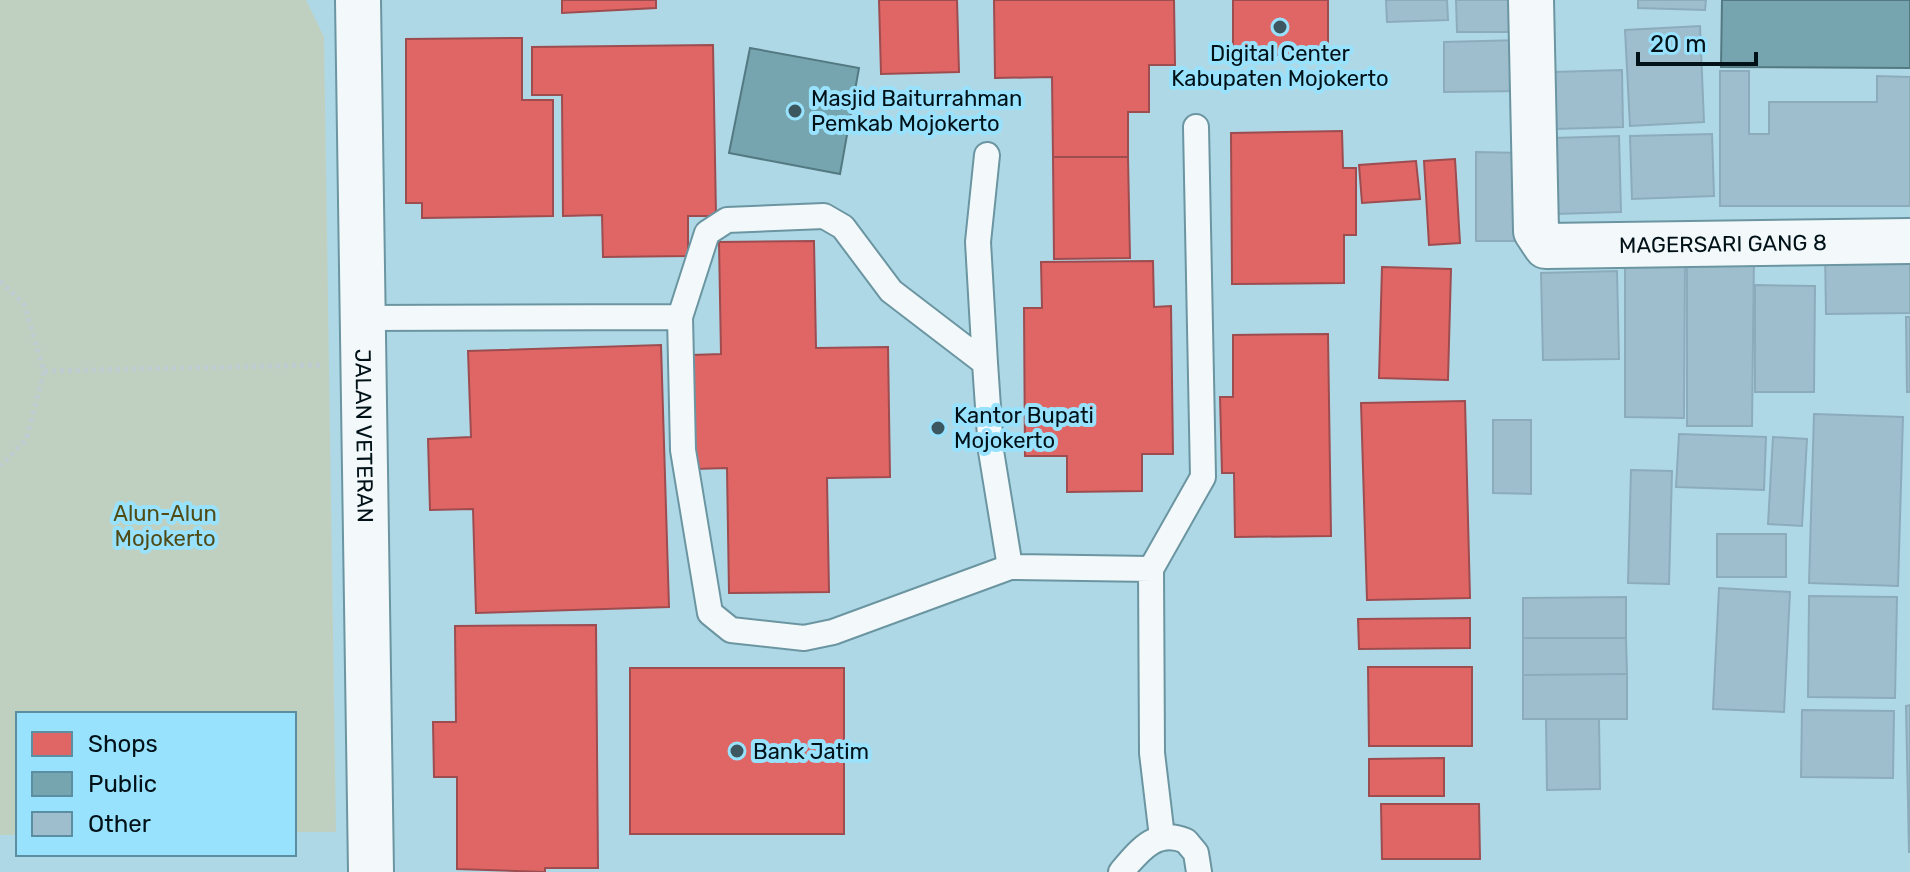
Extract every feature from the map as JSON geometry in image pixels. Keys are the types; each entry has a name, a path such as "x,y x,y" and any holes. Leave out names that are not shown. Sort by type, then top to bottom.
{"street":[{"name":"JALAN VETERAN","path":"358,0 371,872"},
{"name":"MAGERSARI GANG 8","path":"1531,0 1536,231 1539,240 1557,248 1910,241"}],"lane":[{"path":"1162,837 1158,774 1152,753 1151,569 1203,477 1196,127"},
{"path":"987,155 978,242 991,451 1010,567"},
{"path":"985,363 891,291 843,227 824,216 727,220 707,233 680,317 683,450 710,613 731,630 804,638 833,632 1010,567 1151,569"},
{"path":"363,318 680,317"},
{"path":"1121,872 1149,842 1162,837 1186,841 1196,853 1199,872"}],"path":[{"path":"0,281 24,304 44,371 26,440 0,466"},
{"path":"44,371 363,364"}],"green space":[{"name":"Alun-Alun Mojokerto","path":"0,0 306,0 324,37 336,832 296,832 296,712 16,712 16,835 0,835"}],"building: Shops":[{"path":"562,0 656,0 656,8 562,13"},
{"path":"879,0 957,0 959,72 881,74"},
{"path":"994,0 1174,0 1175,65 1149,65 1149,112 1128,112 1128,157 1053,157 1052,77 995,78"},
{"name":"Digital Center Kabupaten Mojokerto","path":"1233,0 1328,0 1328,55 1233,55"},
{"path":"522,38 522,100 553,100 553,216 422,218 422,203 406,203 406,39"},
{"path":"713,45 716,216 688,216 688,256 603,257 602,215 563,216 562,95 532,95 532,47"},
{"path":"1342,131 1343,168 1356,168 1356,235 1344,235 1344,283 1232,284 1231,133"},
{"path":"1053,157 1128,157 1130,258 1054,259"},
{"path":"1455,159 1460,243 1429,245 1424,161"},
{"path":"1416,161 1420,199 1362,203 1359,165"},
{"path":"814,241 816,348 888,347 890,477 827,478 829,592 729,593 727,468 694,469 692,355 721,354 719,242"},
{"path":"1153,261 1154,307 1171,306 1173,454 1142,454 1142,491 1067,492 1067,456 1025,456 1024,308 1042,308 1041,262"},
{"path":"1382,267 1451,269 1448,380 1379,378"},
{"path":"1328,334 1331,536 1235,537 1234,473 1222,473 1220,397 1233,397 1233,335"},
{"path":"661,345 669,607 476,613 473,509 430,510 428,439 471,437 468,351"},
{"path":"1465,401 1470,598 1367,600 1361,403"},
{"path":"1470,618 1470,648 1359,649 1358,619"},
{"path":"596,625 598,868 545,868 545,872 457,869 457,777 434,777 433,722 456,722 455,626"},
{"path":"1368,667 1472,667 1472,746 1369,746"},
{"name":"Bank Jatim","path":"630,668 844,668 844,834 630,834"},
{"path":"1444,758 1444,796 1369,796 1369,759"},
{"path":"1381,804 1479,804 1480,859 1382,859"}],"building: Public":[{"path":"1722,0 1910,0 1910,68 1721,67"},
{"name":"Masjid Baiturrahman Pemkab Mojokerto","path":"750,48 859,68 840,174 729,153"}],"building: Other":[{"path":"1386,0 1447,0 1448,20 1387,22"},
{"path":"1456,0 1519,0 1519,32 1457,32"},
{"path":"1638,0 1706,0 1705,10 1638,8"},
{"path":"1700,26 1704,122 1630,126 1625,30"},
{"path":"1522,40 1523,91 1444,92 1444,42"},
{"path":"1622,70 1623,127 1554,129 1553,72"},
{"path":"1720,71 1749,71 1749,134 1769,134 1769,102 1877,102 1877,76 1910,77 1910,206 1720,206"},
{"path":"1712,134 1714,196 1632,199 1630,136"},
{"path":"1619,136 1621,212 1555,214 1553,138"},
{"path":"1476,152 1524,153 1523,241 1476,241"},
{"path":"1910,251 1910,313 1826,314 1825,252"},
{"path":"1687,254 1754,254 1752,426 1687,426"},
{"path":"1625,261 1685,261 1684,418 1625,417"},
{"path":"1617,271 1619,359 1543,360 1541,273"},
{"path":"1755,285 1815,286 1814,392 1755,392"},
{"path":"1906,317 1910,317 1910,392 1907,392"},
{"path":"1814,414 1903,417 1898,586 1809,583"},
{"path":"1493,420 1531,420 1531,494 1493,493"},
{"path":"1679,434 1766,437 1764,490 1676,487"},
{"path":"1773,437 1807,439 1802,526 1768,524"},
{"path":"1631,470 1672,471 1669,584 1628,583"},
{"path":"1717,534 1786,534 1786,577 1717,577"},
{"path":"1719,588 1790,592 1784,712 1713,709"},
{"path":"1809,596 1897,597 1895,698 1808,697"},
{"path":"1626,597 1626,638 1523,638 1523,598"},
{"path":"1523,638 1626,638 1627,674 1523,675"},
{"path":"1627,674 1627,719 1523,719 1523,675"},
{"path":"1910,705 1910,852 1909,852 1906,706"},
{"path":"1802,710 1894,711 1893,778 1801,777"},
{"path":"1546,719 1599,719 1600,789 1547,790"}],"place":[{"name":"Digital Center Kabupaten Mojokerto","path":"1280,27"},
{"name":"Masjid Baiturrahman Pemkab Mojokerto","path":"795,111"},
{"name":"Kantor Bupati Mojokerto","path":"938,428"},
{"name":"Bank Jatim","path":"737,751"}]}
